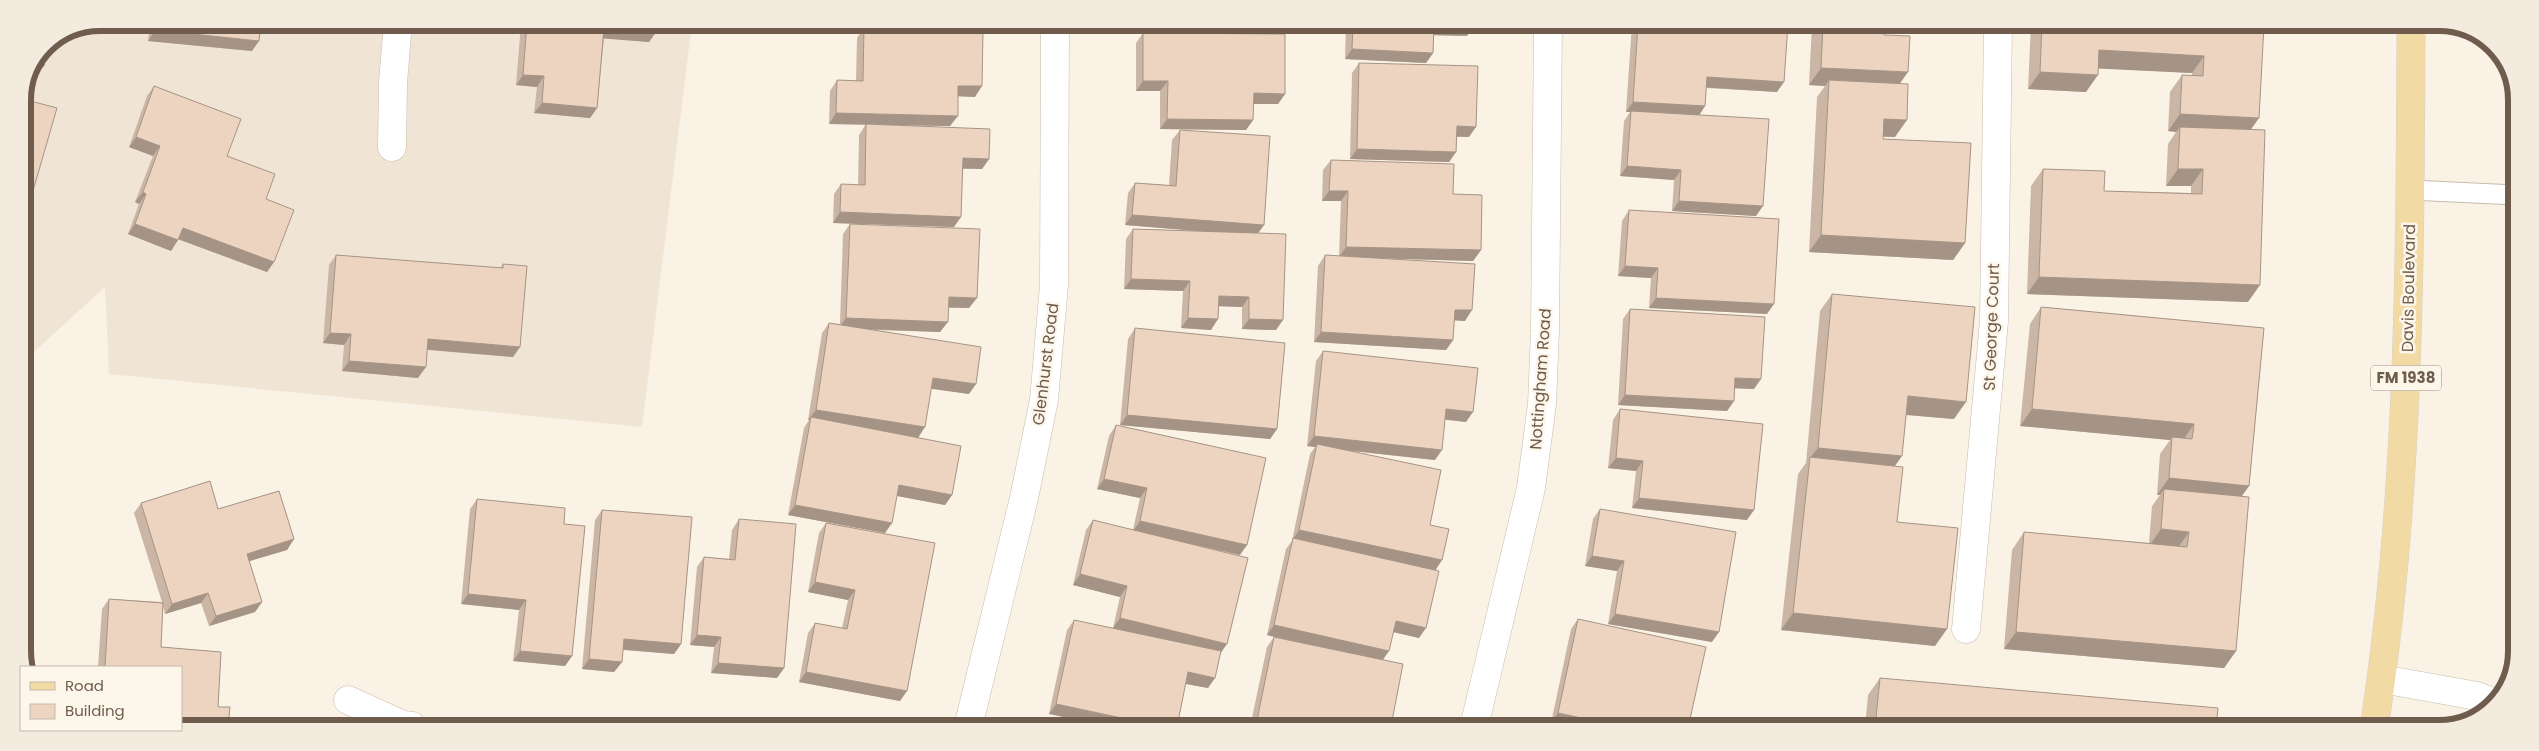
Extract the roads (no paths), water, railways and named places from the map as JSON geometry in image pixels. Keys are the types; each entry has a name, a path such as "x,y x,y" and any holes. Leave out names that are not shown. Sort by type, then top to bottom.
{"main road":[{"name":"Davis Boulevard","path":"2375,720 2394,576 2405,418 2411,31"}],"street":[{"path":"392,147 392,82 397,31"},
{"name":"Glenhurst Road","path":"970,720 1024,498 1044,400 1054,285 1055,31"},
{"name":"Nottingham Road","path":"1476,720 1531,488 1542,404 1545,331 1548,31"},
{"name":"St George Court","path":"1966,629 1994,321 1998,31"},
{"path":"2382,679 2478,696 2487,700"},
{"path":"348,700 394,720"}],"lane":[{"path":"2410,190 2508,195"}]}
